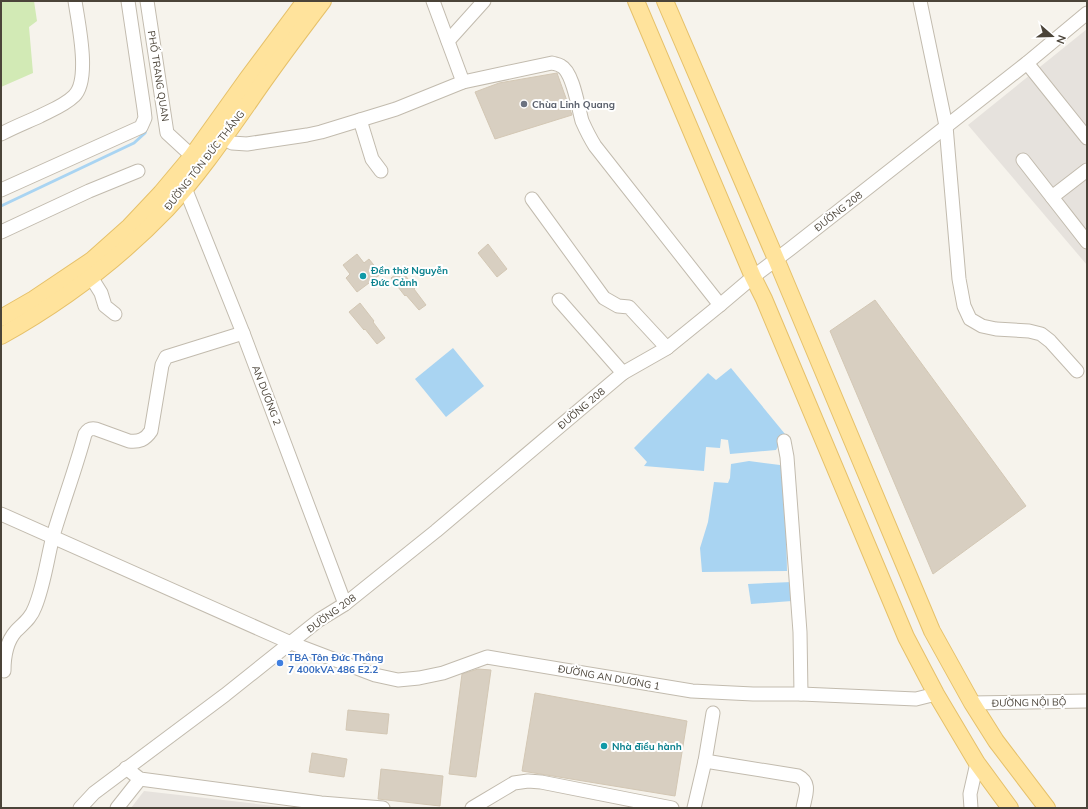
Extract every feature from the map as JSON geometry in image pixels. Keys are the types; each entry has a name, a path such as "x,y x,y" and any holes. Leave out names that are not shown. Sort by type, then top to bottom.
{"main road":[{"name":"ĐƯỜNG TÔN ĐỨC THẮNG","path":"1,318 34,299 92,260 129,227 162,193 192,156 305,1"},
{"name":"ĐƯỜNG TÔN ĐỨC THẮNG","path":"1,336 29,320 82,284 133,243 167,209 224,138 269,73 324,1"},
{"path":"636,1 753,277 767,306 906,637 936,694 977,763 1010,808"},
{"path":"664,1 776,259 932,631 972,703 996,741 1047,808"}],"street":[{"path":"1,134 58,107 76,96 82,80 83,64 81,38 75,1"},
{"path":"1,190 141,127 144,118 144,109 128,1"},
{"name":"PHỐ TRANG QUAN","path":"147,1 167,133 192,156"},
{"path":"433,1 463,82"},
{"path":"448,41 484,1"},
{"path":"920,1 946,126 959,279 964,306 970,319 982,326 996,329 1029,331 1041,334 1050,341 1077,371"},
{"name":"ĐƯỜNG 208","path":"80,808 94,792 225,695 319,620 345,604 436,531 623,373 667,348 753,277 1027,63 1087,13"},
{"path":"224,138 232,143 247,144 307,135 396,109 463,82 552,63 561,66 570,77 582,120 595,146 720,305"},
{"path":"1027,63 1087,138"},
{"path":"360,120 372,159 381,171"},
{"path":"185,188 192,156"},
{"path":"1023,160 1087,242"},
{"path":"1052,197 1087,170"},
{"path":"1,232 89,191 138,171"},
{"name":"AN DƯƠNG 2","path":"185,188 243,333 345,604"},
{"path":"532,199 604,298 618,306 629,307 667,348"},
{"path":"91,277 101,293 105,306 116,314"},
{"path":"559,300 623,373"},
{"path":"4,671 4,657 10,640 15,632 30,618 35,606 53,537 86,432 91,428 96,429 129,442 142,440 147,437 151,431 162,365 166,358 243,333"},
{"path":"784,441 787,457 800,632 801,694"},
{"name":"ĐƯỜNG AN DƯƠNG 1","path":"1,514 291,643 375,675 398,680 419,678 443,673 487,657 692,691 916,699 936,694"},
{"name":"ĐƯỜNG NỘI BỘ","path":"972,703 1087,702"},
{"path":"694,808 713,713"},
{"path":"704,761 798,776 806,781 807,785 803,808"},
{"path":"971,808 970,794 977,763"},
{"path":"126,768 140,779 321,803 383,808"},
{"path":"117,808 140,779"},
{"path":"472,808 514,783 528,781 541,782 672,808"}],"shaded area":[{"path":"1087,29 1087,265 968,125"},
{"path":"144,791 292,808 131,808"}],"green space":[{"path":"1,1 34,1 37,21 29,27 33,73 1,87"}],"water":[{"path":"453,348 484,386 446,417 415,379"},
{"path":"731,368 785,434 776,450 730,454 728,440 721,439 720,448 706,447 704,471 644,466 647,462 634,448 708,373 716,380"},
{"path":"749,461 780,465 785,468 787,571 702,572 700,548 708,522 714,482 728,483 731,464"},
{"path":"792,582 792,601 751,604 748,584"}],"building":[{"name":"Chùa Linh Quang","path":"557,73 572,115 495,139 475,92 499,83"},
{"path":"488,244 507,269 497,277 478,253"},
{"name":"Đền thờ Nguyễn Đức Cảnh","path":"357,254 364,263 369,259 381,274 357,292 346,278 350,274 343,265"},
{"path":"401,270 426,305 419,310 406,295 405,296 391,278"},
{"path":"875,300 1026,506 933,574 830,331"},
{"path":"360,303 385,338 377,344 349,312"},
{"path":"478,669 491,670 476,777 449,774 462,674"},
{"name":"Nhà điều hành","path":"535,693 687,721 675,796 522,771"},
{"path":"348,710 389,714 387,734 346,730"},
{"path":"312,753 347,759 344,777 309,772"},
{"path":"381,769 443,776 440,806 378,799"}],"waterway":[{"path":"1,206 134,143 145,133 146,129"}],"place":[{"name":"Chùa Linh Quang","path":"524,104"},
{"name":"Đền thờ Nguyễn Đức Cảnh","path":"363,276"},
{"name":"TBA Tôn Đức Thắng 7 400kVA 486 E2.2","path":"280,663"},
{"name":"Nhà điều hành","path":"604,746"}]}
